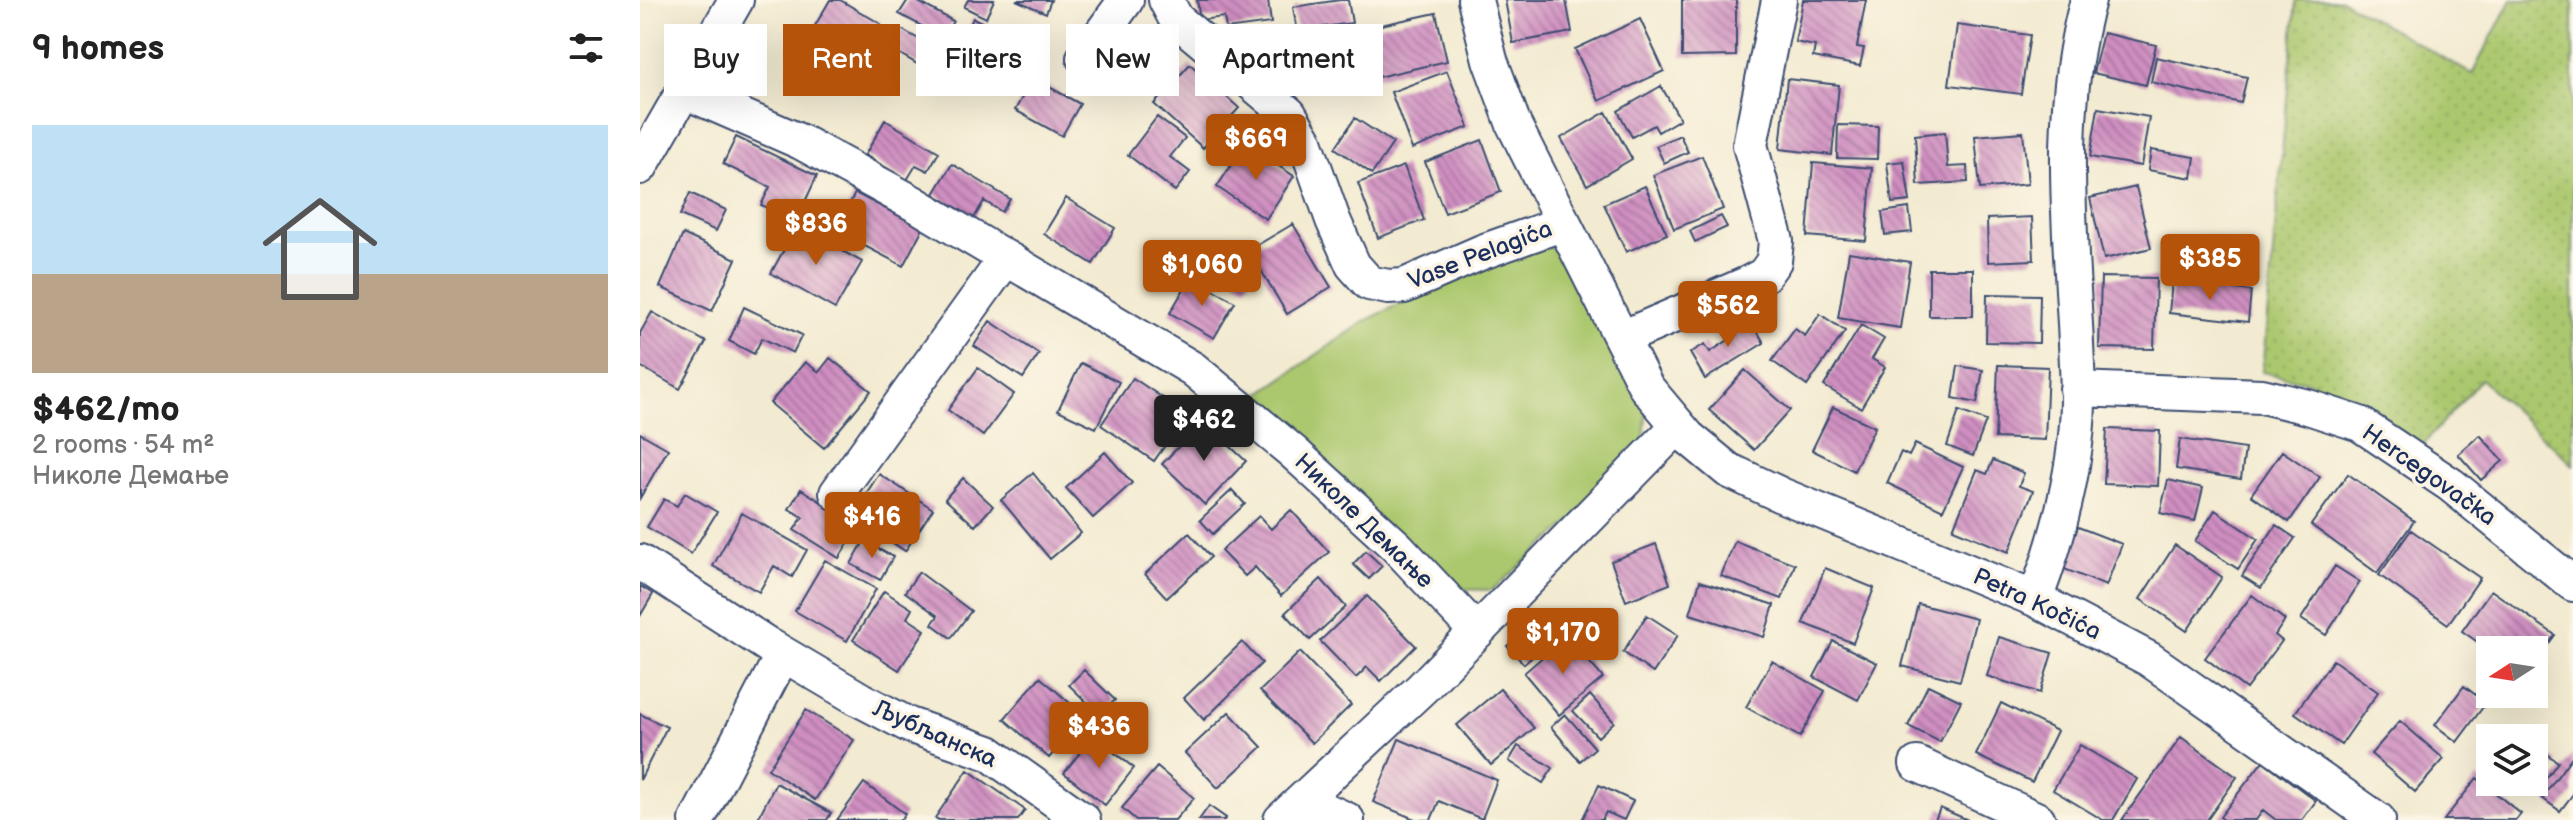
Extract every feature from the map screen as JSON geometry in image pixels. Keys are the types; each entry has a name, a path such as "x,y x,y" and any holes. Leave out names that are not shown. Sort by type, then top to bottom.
{"street":[{"path":"722,24 736,0"},
{"path":"1109,24 1126,0"},
{"name":"Vase Pelagića","path":"1166,0 1176,19 1289,114 1305,141 1333,220 1353,265 1369,283 1404,286 1482,252 1564,223"},
{"name":"Petra Kočića","path":"1475,0 1490,60 1514,125 1646,387 1688,437 1728,470 1781,495 2035,599 2149,659 2378,820"},
{"path":"1622,338 1747,284 1764,275 1774,261 1776,241 1750,145 1779,0"},
{"path":"2035,599 2054,551 2070,473 2077,389 2067,174 2076,43 2088,0"},
{"path":"640,167 681,96"},
{"name":"Николе Демање","path":"695,96 801,142 915,204 1193,369 1293,452 1397,547 1477,632"},
{"path":"837,493 1006,258"},
{"name":"Hercegovačka","path":"2077,389 2262,396 2360,424 2451,485 2573,584"},
{"path":"1292,810 1422,688 1678,426"},
{"name":"Љубљанска","path":"640,562 783,654 909,725 989,753 1083,820"},
{"path":"697,820 783,654"},
{"path":"1917,764 2038,820"},
{"path":"1292,810 1347,820"}],"green space":[{"path":"2296,0 2341,0 2472,74 2511,0 2573,0 2573,465 2481,379 2422,446 2372,413 2313,383 2262,372"},
{"path":"1557,244 1647,408 1642,461 1492,590 1448,589 1258,395 1367,320 1462,273"}],"building":[{"path":"830,0 840,0 881,24 816,24"},
{"path":"908,0 915,0 953,21 951,24 918,24 899,14"},
{"path":"968,0 994,0 986,18 964,7"},
{"path":"1016,0 1051,0 1046,13"},
{"path":"1197,0 1268,0 1271,23 1225,24 1224,17 1200,20"},
{"path":"1348,0 1352,23 1296,24 1293,7"},
{"path":"1505,0 1566,0 1572,32 1513,43"},
{"path":"1682,0 1736,0 1736,56 1682,57"},
{"path":"1803,0 1866,0 1857,47 1864,48 1860,66 1813,57 1815,46 1795,42"},
{"path":"1436,13 1447,61 1383,76 1383,25"},
{"path":"973,18 986,24 970,24"},
{"path":"1640,19 1664,71 1599,101 1575,49"},
{"path":"1957,25 2030,35 2021,94 1949,85"},
{"path":"900,29 916,38 916,63 900,54"},
{"path":"2103,33 2156,45 2146,85 2093,73"},
{"path":"2156,57 2247,77 2241,103 2151,82"},
{"path":"1190,64 1195,68 1195,96 1226,96 1239,108 1203,148 1154,104 1161,96 1179,96 1179,76"},
{"path":"1447,71 1469,127 1412,149 1391,92"},
{"path":"1787,79 1839,85 1832,155 1780,149"},
{"path":"1661,86 1680,119 1658,132 1654,125 1632,137 1618,111"},
{"path":"1050,87 1080,104 1062,136 1015,110 1023,96 1050,96"},
{"path":"2098,108 2149,117 2141,166 2090,157"},
{"path":"1606,112 1632,159 1587,185 1561,138"},
{"path":"1157,117 1185,138 1170,157 1190,172 1175,191 1128,155"},
{"path":"1355,118 1393,143 1372,174 1335,148"},
{"path":"885,120 939,152 928,171 916,165 907,180 865,155"},
{"path":"1838,125 1878,126 1877,159 1837,158"},
{"path":"1945,132 1948,167 1967,166 1968,182 1918,185 1915,135"},
{"path":"2023,132 2028,184 1980,189 1975,136"},
{"path":"1680,135 1688,152 1664,163 1656,146"},
{"path":"736,137 817,176 796,221 761,205 770,187 723,164"},
{"path":"1482,140 1501,192 1445,213 1425,162"},
{"path":"1245,144 1294,176 1266,219 1217,187"},
{"path":"2151,150 2195,157 2192,178 2148,170"},
{"path":"1702,156 1723,209 1674,229 1653,175"},
{"path":"1904,161 1910,201 1892,203 1887,163"},
{"path":"1813,163 1872,168 1866,241 1807,236"},
{"path":"952,164 1010,199 1002,212 984,201 974,218 934,194"},
{"path":"1404,166 1424,220 1378,238 1358,183"},
{"path":"1645,186 1667,234 1626,252 1604,204"},
{"path":"2136,187 2151,248 2104,259 2090,198"},
{"path":"690,193 726,210 716,231 680,215"},
{"path":"855,193 923,228 903,266 836,231"},
{"path":"1066,198 1115,228 1093,264 1044,234"},
{"path":"1909,208 1912,232 1885,235 1882,212"},
{"path":"1721,216 1727,227 1695,242 1690,231"},
{"path":"2032,217 2034,260 1988,262 1987,219"},
{"path":"1293,224 1331,287 1287,314 1249,250"},
{"path":"797,226 862,262 835,309 771,273"},
{"path":"683,234 736,259 712,311 660,287"},
{"path":"2167,241 2197,244 2195,271 2164,269"},
{"path":"1226,252 1256,269 1246,286 1217,270"},
{"path":"1849,252 1910,262 1900,328 1838,318"},
{"path":"1929,269 1973,269 1973,316 1929,316"},
{"path":"1191,277 1235,302 1214,338 1170,313"},
{"path":"2101,277 2156,278 2154,349 2099,348"},
{"path":"2172,281 2251,291 2248,322 2169,313"},
{"path":"1987,294 2040,295 2039,343 1986,342"},
{"path":"744,307 802,335 793,353 762,338 754,354 729,341"},
{"path":"652,312 706,342 680,389 640,366 640,333"},
{"path":"1820,314 1845,331 1807,386 1772,361 1795,329 1805,336"},
{"path":"1749,317 1764,343 1705,379 1690,353 1705,344 1710,352 1733,337 1729,330"},
{"path":"990,321 1039,354 1023,378 974,346"},
{"path":"1861,325 1884,339 1872,359 1885,367 1861,408 1824,386"},
{"path":"830,358 871,391 824,448 770,403 805,362 819,372"},
{"path":"1081,363 1119,382 1096,428 1058,410"},
{"path":"1998,365 2048,367 2045,440 1995,438"},
{"path":"1958,366 1983,370 1977,403 1953,398"},
{"path":"978,368 1014,394 983,436 948,410"},
{"path":"1745,370 1790,410 1754,450 1709,410"},
{"path":"1133,378 1187,414 1154,461 1101,425"},
{"path":"1833,407 1875,427 1854,471 1812,450"},
{"path":"1959,411 1986,421 1973,456 1947,446"},
{"path":"1203,421 1246,461 1205,505 1162,464"},
{"path":"2107,429 2160,431 2158,486 2104,484"},
{"path":"640,433 668,449 640,498"},
{"path":"2480,435 2503,461 2481,480 2458,454"},
{"path":"2180,439 2245,449 2241,479 2176,469"},
{"path":"1915,444 1963,467 1943,510 1887,483 1901,452 1909,456"},
{"path":"2282,451 2320,477 2289,522 2251,495"},
{"path":"1105,452 1132,483 1093,518 1066,488"},
{"path":"1993,460 2024,473 2019,486 2033,491 2009,552 1953,529 1977,470 1987,474"},
{"path":"1033,473 1081,533 1050,559 1001,500"},
{"path":"879,474 933,509 905,551 852,515"},
{"path":"2348,474 2414,521 2377,573 2311,525"},
{"path":"963,478 993,506 975,526 945,499"},
{"path":"2168,480 2203,488 2195,521 2160,513"},
{"path":"801,489 859,526 839,558 794,530 803,517 789,509"},
{"path":"1232,490 1245,504 1213,534 1200,520"},
{"path":"685,493 717,512 691,554 647,527 664,499 677,506"},
{"path":"1291,510 1329,552 1281,596 1255,567 1245,576 1221,551 1259,516 1271,529"},
{"path":"2215,510 2258,539 2238,569 2195,541"},
{"path":"742,513 807,550 792,577 774,566 759,592 713,566"},
{"path":"2276,525 2295,538 2261,588 2242,576"},
{"path":"2078,527 2122,544 2106,586 2062,568"},
{"path":"2411,530 2480,578 2448,624 2379,575"},
{"path":"1189,533 1211,557 1167,598 1145,574"},
{"path":"864,541 893,557 880,580 851,564"},
{"path":"1735,541 1795,564 1782,599 1721,576"},
{"path":"1656,544 1670,584 1626,601 1611,561"},
{"path":"2175,545 2222,577 2187,631 2140,599"},
{"path":"1366,551 1382,566 1369,579 1353,564"},
{"path":"825,560 876,589 847,641 795,611"},
{"path":"2335,566 2360,582 2326,635 2301,619"},
{"path":"1825,568 1874,588 1853,643 1803,623"},
{"path":"919,572 971,611 951,638 932,624 938,616 905,592"},
{"path":"1321,579 1346,607 1310,640 1285,613"},
{"path":"1700,581 1774,605 1764,637 1690,614"},
{"path":"640,586 653,594 640,616"},
{"path":"2491,590 2555,635 2548,645 2548,636 2476,636 2476,641 2462,631"},
{"path":"884,591 912,609 907,618 925,630 899,670 853,640"},
{"path":"2252,595 2285,620 2275,635 2282,641 2246,689 2205,658"},
{"path":"1367,596 1416,646 1381,681 1367,667 1356,678 1320,641"},
{"path":"1918,604 1976,619 1960,681 1902,666"},
{"path":"1647,615 1678,635 1653,673 1623,652"},
{"path":"1529,626 1546,645 1524,664 1507,646"},
{"path":"1567,636 1603,678 1559,715 1524,673"},
{"path":"1999,637 2052,653 2040,693 1987,676"},
{"path":"1833,641 1877,663 1858,700 1814,677"},
{"path":"1242,642 1262,663 1204,720 1184,698"},
{"path":"1300,652 1351,705 1312,743 1260,691"},
{"path":"2333,660 2378,692 2341,745 2295,713"},
{"path":"1772,661 1825,691 1800,737 1746,707"},
{"path":"1084,670 1115,700 1100,715 1069,685"},
{"path":"1040,677 1085,716 1049,758 1004,719"},
{"path":"1928,685 1961,701 1940,742 1908,726"},
{"path":"2464,686 2476,695 2476,708 2482,708 2457,742 2435,725"},
{"path":"1500,689 1534,728 1491,765 1457,725"},
{"path":"1590,695 1614,722 1598,737 1573,711"},
{"path":"2001,703 2057,731 2032,782 1976,755"},
{"path":"806,710 854,740 815,800 768,769"},
{"path":"1229,712 1262,747 1218,788 1185,753"},
{"path":"640,714 667,727 640,780"},
{"path":"1565,714 1595,748 1580,761 1551,727"},
{"path":"2400,721 2444,759 2415,792 2371,754"},
{"path":"1093,736 1134,768 1105,805 1064,773"},
{"path":"2181,737 2237,777 2207,820 2122,820"},
{"path":"1399,739 1497,780 1482,819 1439,801 1431,820 1417,820 1373,802"},
{"path":"2080,745 2137,779 2113,820 2103,820 2053,790"},
{"path":"1518,746 1553,768 1543,783 1509,761"},
{"path":"2548,755 2558,762 2548,776"},
{"path":"2573,755 2573,794 2560,811 2542,798 2548,796 2548,790"},
{"path":"2263,761 2316,801 2302,820 2276,820 2263,810 2256,820 2224,820 2220,817"},
{"path":"1157,767 1194,798 1175,820 1136,820 1122,808"},
{"path":"968,770 1025,810 1018,820 935,818"},
{"path":"2476,779 2476,796 2499,796 2521,814 2516,820 2444,820"},
{"path":"776,783 831,813 827,820 757,820"},
{"path":"864,783 905,814 901,820 837,820"},
{"path":"1599,785 1633,801 1624,820 1606,812 1602,820 1582,820"},
{"path":"1209,806 1226,818 1199,820"},
{"path":"1940,808 1968,820 1935,820"}]}
